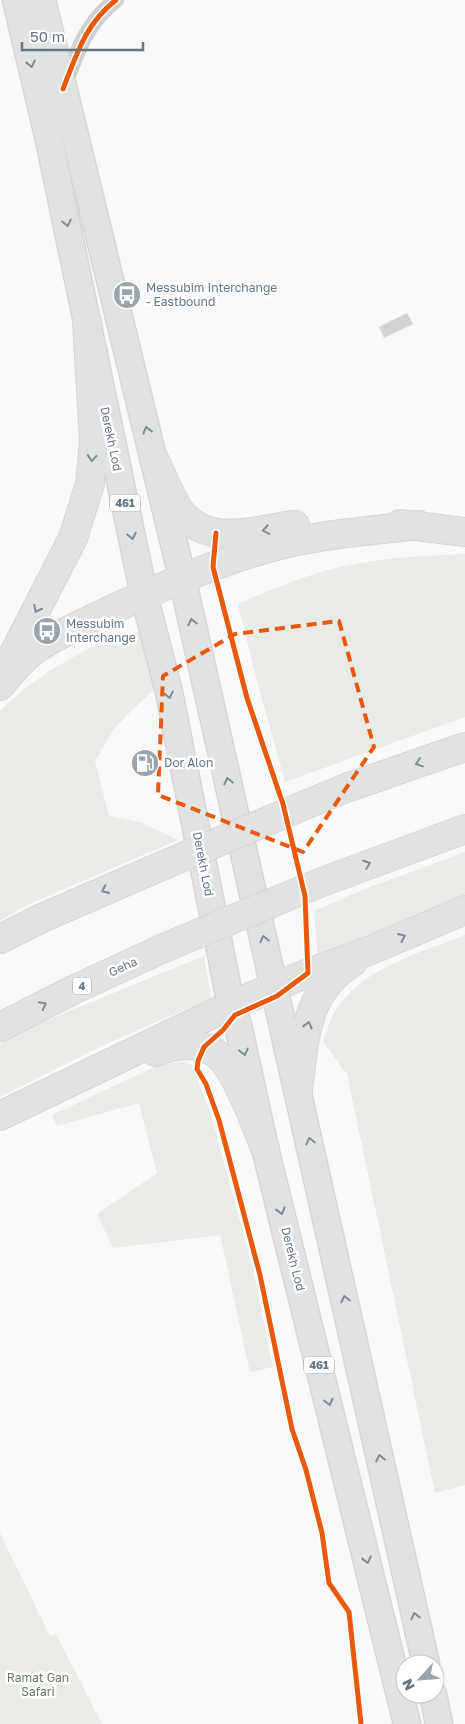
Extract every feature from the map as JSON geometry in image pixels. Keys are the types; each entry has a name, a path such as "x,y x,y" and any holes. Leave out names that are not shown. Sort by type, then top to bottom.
{"highway":[{"path":"0,680 73,538 90,484 94,441 87,322"},
{"path":"154,459 180,511 197,526 216,533 230,535 287,526 347,520 419,525 465,532"},
{"path":"0,686 10,673 37,648 76,627 144,595 242,556 291,542 331,535 419,525"},
{"path":"0,939 42,918 346,788 465,747"},
{"name":"Geha","path":"0,1028 73,990 166,947 322,882 465,829"},
{"path":"0,1116 231,1005 371,950 465,910"},
{"path":"298,1090 308,1024 317,998 330,980 342,968 371,950"},
{"path":"0,1123 17,1117 161,1049 185,1046 204,1047 217,1054 236,1079 266,1148"}],"main road":[{"name":"Derekh Lod","path":"16,0 49,140 144,595 169,692 231,1005 238,1025 266,1148 407,1724"},
{"path":"42,0 183,580 424,1654"},
{"path":"435,1704 439,1724"}],"street":[{"path":"63,89 82,41 92,24 103,10 116,0"}],"highlighted area":[{"path":"339,621 374,747 303,852 158,795 163,676 235,634"}],"green space":[{"path":"465,554 465,717 285,782 238,604 294,581 345,566 396,558"},
{"path":"143,632 156,688 113,730 95,761 109,816 140,822 178,840 25,906 0,921 0,710 27,687 54,668 117,633"},
{"path":"465,852 465,898 318,960 314,911 365,889"},
{"path":"465,935 465,1485 435,1493 347,1074 323,1042 334,1013 345,997 359,984 392,964"},
{"path":"204,956 211,998 104,1045 0,1097 0,1044 25,1029"},
{"path":"184,1062 192,1065 210,1111 253,1269 273,1367 250,1372 220,1235 113,1248 97,1214 157,1173 139,1103 57,1126 52,1115 161,1064"},
{"name":"Ramat Gan Safari","path":"0,1533 50,1636 56,1634 102,1724 0,1724"}],"building":[{"path":"407,313 413,324 384,338 379,327"}],"cycle path":[{"path":"63,89 89,29 105,9 116,0"},
{"path":"216,533 213,567 247,698 283,804 305,896 308,973 277,996 235,1015 223,1030 204,1047 197,1069 206,1084 219,1120 260,1275 292,1429 306,1470 322,1533 329,1583 349,1612 361,1724"}],"place":[{"name":"Messubim Interchange - Eastbound","path":"127,295"},
{"name":"Messubim Interchange","path":"47,631"},
{"name":"Dor Alon","path":"145,763"}]}
